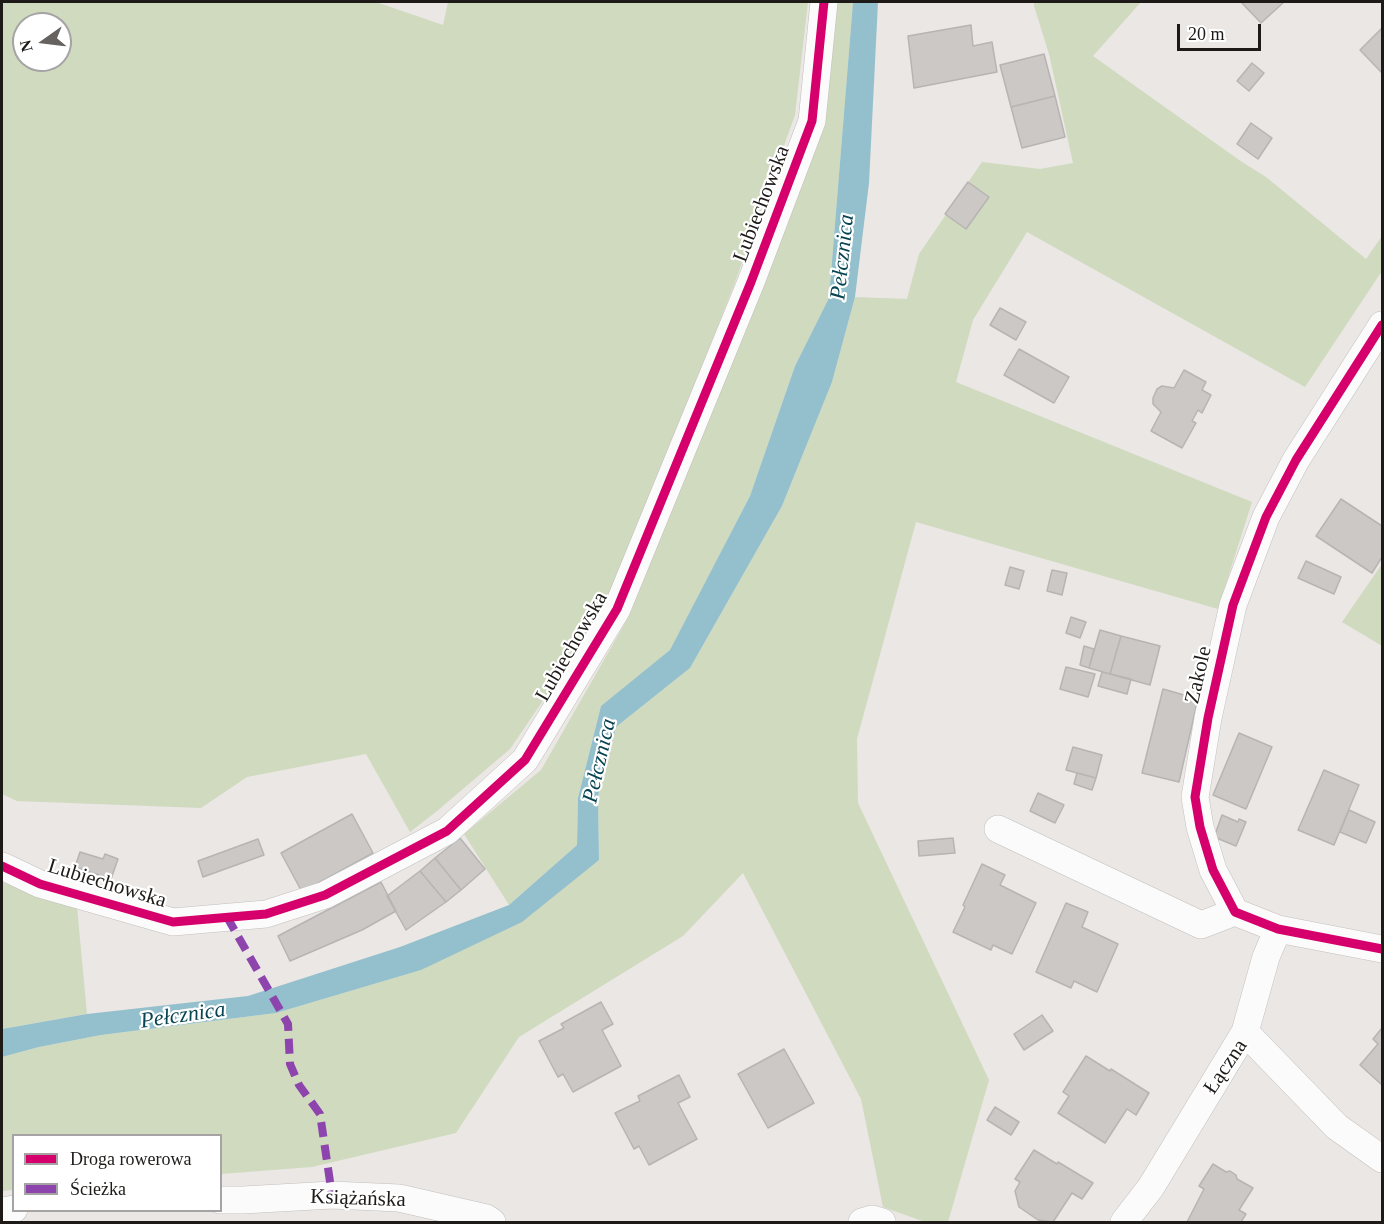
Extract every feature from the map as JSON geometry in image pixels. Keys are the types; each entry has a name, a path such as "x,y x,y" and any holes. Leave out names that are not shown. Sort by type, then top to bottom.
{"street":[{"name":"Lubiechowska","path":"2,866 40,884 173,922 266,914 326,895 447,831 525,760 617,609 751,282 812,121 824,2"},
{"name":"Zakole","path":"1235,912 1213,870 1200,827 1195,797 1208,718 1233,605 1266,517 1296,460 1383,325"},
{"path":"998,829 1201,925 1235,912 1278,929 1383,949"},
{"path":"1245,1032 1266,957 1278,929"},
{"name":"Łączna","path":"1125,1222 1151,1187 1245,1032 1336,1127 1383,1159"},
{"name":"Książańska","path":"222,1200 332,1195 399,1198 486,1218 492,1222"},
{"path":"862,1222 872,1219 882,1222"}],"green space":[{"path":"2,2 376,2 443,25 448,2 808,2 795,115 734,285 608,605 510,749 410,832 366,754 247,777 201,808 17,801 2,794"},
{"path":"833,2 853,2 829,298 795,366 750,496 670,651 601,706 578,798 577,845 509,905 464,834 541,770 628,618 760,286"},
{"path":"1034,2 1141,2 1093,56 1266,177 1366,259 1382,236 1382,271 1305,387 1027,232 973,320 956,382 1252,502 1218,609 916,522 857,739 858,803 989,1080 948,1222 925,1222 883,1207 861,1099 743,873 683,936 519,1037 456,1133 312,1167 222,1174 222,1134 12,1134 12,1190 2,1191 2,1057 101,1035 276,1013 421,970 599,860 598,796 616,727 690,668 782,506 832,382 855,297 907,299 919,254 982,162 1040,169 1073,163 1049,54"},
{"path":"1382,564 1382,646 1342,622"},
{"path":"2,876 77,907 87,1014 2,1029"}],"water":[{"name":"Pełcznica","path":"853,2 878,2 869,183 855,297 832,382 782,506 690,668 616,727 598,796 599,860 522,922 421,970 276,1013 101,1035 2,1057 2,1029 87,1014 248,996 400,947 509,905 577,845 578,798 601,706 670,650 750,496 795,366 829,298"}],"building":[{"path":"1241,2 1284,2 1261,23"},
{"path":"971,25 973,46 992,42 997,72 914,88 908,36"},
{"path":"1382,28 1382,73 1360,50"},
{"path":"1044,54 1055,96 1011,107 1000,65"},
{"path":"1252,63 1264,73 1249,91 1237,81"},
{"path":"1055,96 1065,137 1022,148 1011,107"},
{"path":"1251,123 1272,138 1258,159 1237,144"},
{"path":"968,182 989,197 966,229 945,214"},
{"path":"1000,308 1026,322 1016,340 990,325"},
{"path":"1019,349 1069,377 1054,403 1004,375"},
{"path":"1184,370 1206,382 1202,390 1211,395 1202,413 1198,410 1192,421 1196,423 1182,448 1151,431 1161,412 1153,404 1157,389 1162,386 1174,388"},
{"path":"1341,499 1382,526 1382,557 1372,573 1316,536"},
{"path":"1306,561 1341,577 1334,594 1298,578"},
{"path":"1010,567 1024,571 1019,589 1005,585"},
{"path":"1052,570 1067,573 1062,595 1047,591"},
{"path":"1071,617 1086,622 1080,638 1066,633"},
{"path":"1100,630 1121,636 1110,674 1089,668"},
{"path":"1121,636 1160,646 1150,685 1110,674"},
{"path":"1084,646 1094,649 1089,668 1080,665"},
{"path":"1066,667 1095,674 1088,697 1060,689"},
{"path":"1102,672 1131,679 1127,694 1098,686"},
{"path":"1163,689 1198,699 1179,782 1142,773"},
{"path":"1239,733 1272,747 1246,809 1213,795"},
{"path":"1073,747 1102,755 1096,778 1066,770"},
{"path":"1324,770 1359,785 1334,845 1298,830"},
{"path":"1077,773 1096,778 1092,790 1074,784"},
{"path":"1038,793 1064,805 1055,823 1030,811"},
{"path":"1349,810 1375,822 1366,843 1340,832"},
{"path":"352,814 373,853 302,892 281,853"},
{"path":"1222,815 1238,822 1239,819 1246,822 1236,846 1214,837"},
{"path":"460,838 485,869 461,890 435,858"},
{"path":"953,838 955,853 919,856 918,841"},
{"path":"258,839 264,855 203,877 198,861"},
{"path":"80,852 103,859 105,854 118,859 111,879 75,867"},
{"path":"435,858 461,890 446,902 420,871"},
{"path":"982,864 1005,875 1000,885 1036,903 1012,954 993,945 991,950 953,932"},
{"path":"420,871 446,902 406,930 387,896"},
{"path":"381,882 396,911 362,930 290,961 278,936"},
{"path":"1066,903 1088,912 1082,927 1118,944 1097,992 1074,981 1071,988 1036,972"},
{"path":"601,1002 613,1024 602,1030 621,1066 573,1092 563,1074 558,1077 539,1041 564,1028 561,1024"},
{"path":"1042,1015 1053,1031 1024,1050 1014,1034"},
{"path":"1382,1028 1382,1085 1360,1065 1378,1044 1373,1039"},
{"path":"784,1049 814,1103 768,1128 738,1074"},
{"path":"1086,1056 1149,1093 1136,1115 1127,1109 1105,1143 1058,1113 1069,1096 1063,1092"},
{"path":"679,1075 690,1097 678,1103 697,1139 649,1165 639,1146 634,1149 615,1113 640,1101 638,1096"},
{"path":"995,1107 1019,1122 1011,1135 987,1120"},
{"path":"1034,1150 1093,1183 1082,1199 1072,1193 1053,1222 1038,1220 1019,1207 1015,1191 1020,1182 1015,1179"},
{"path":"1213,1164 1226,1172 1230,1171 1236,1175 1237,1179 1253,1188 1239,1210 1246,1214 1241,1222 1187,1222 1204,1189 1199,1186"}],"marked path":[{"path":"227,917 288,1024 290,1064 299,1085 320,1114 332,1195"}],"cycle path":[{"path":"2,866 40,884 173,922 266,914 325,895 447,831 525,760 617,609 751,282 812,121 824,2"},
{"path":"1382,325 1296,460 1266,517 1233,605 1208,718 1195,797 1200,827 1213,870 1235,912 1278,929 1382,949"}]}
